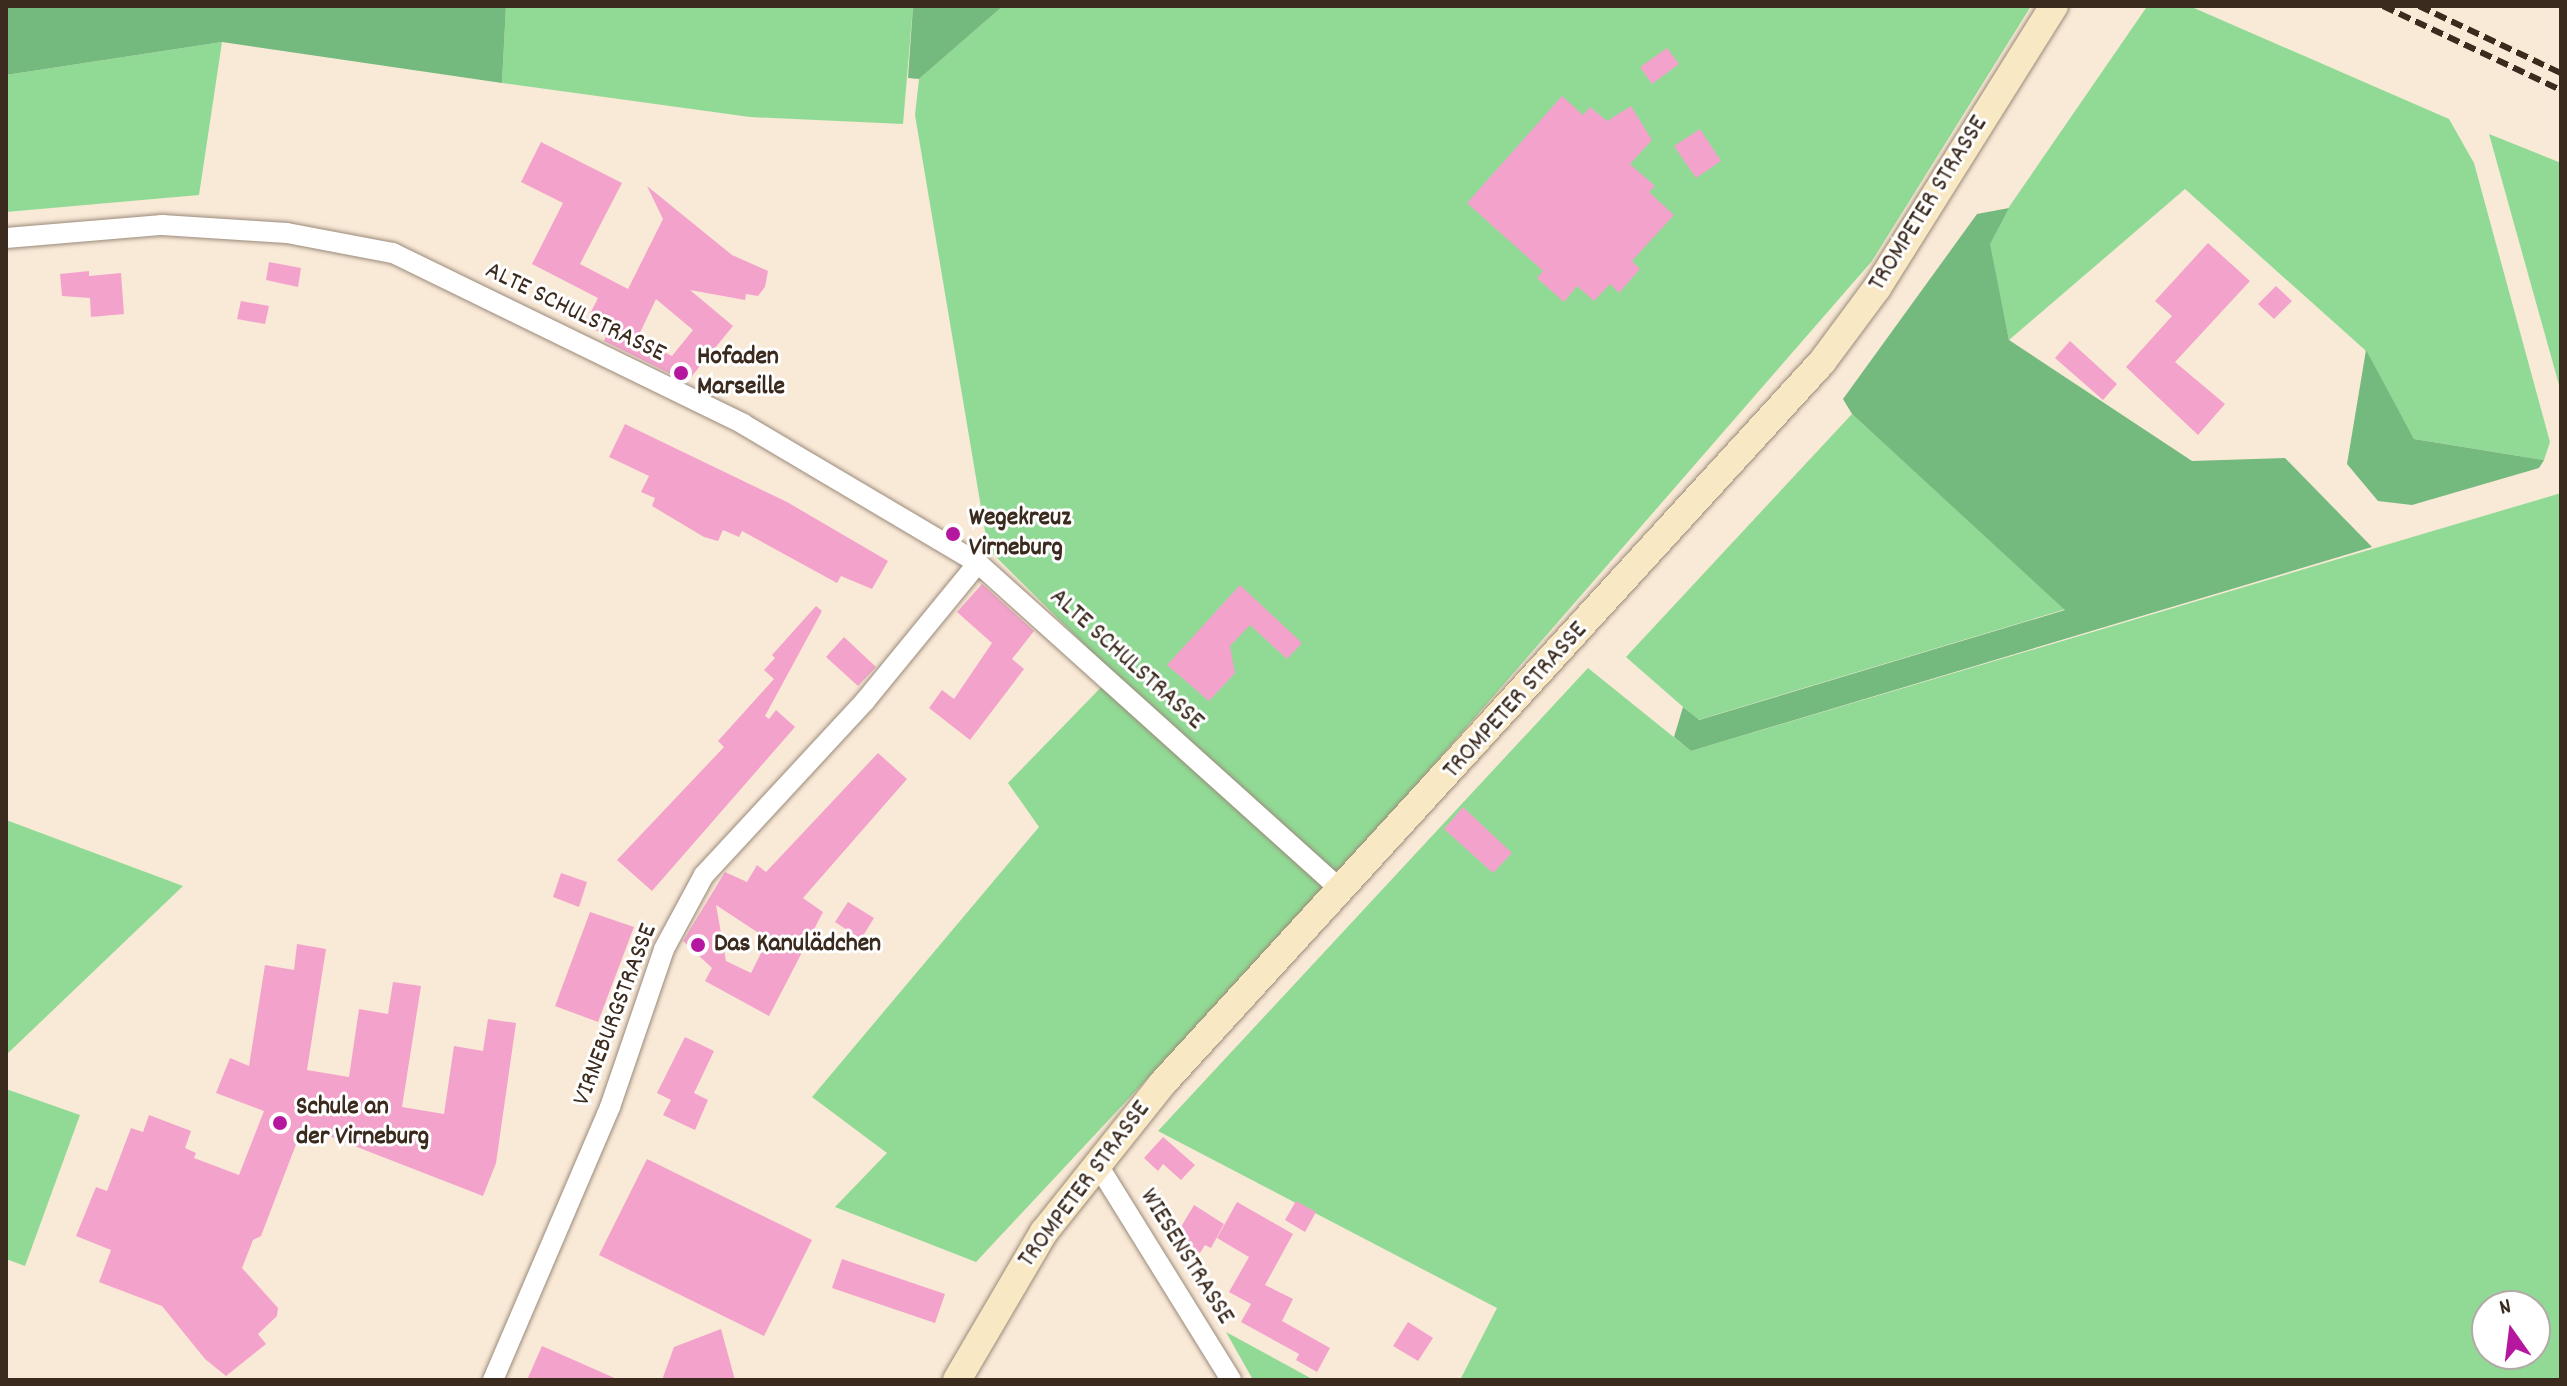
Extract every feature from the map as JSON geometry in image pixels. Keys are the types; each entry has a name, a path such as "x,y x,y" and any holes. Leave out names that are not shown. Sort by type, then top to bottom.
{"main road":[{"name":"TROMPETER STRASSE","path":"957,1380 1044,1232 1096,1162 1822,362 1877,288 2054,6"}],"street":[{"name":"ALTE SCHULSTRASSE","path":"6,238 162,225 287,233 393,253 743,424 978,563 1342,891"},
{"name":"VIRNEBURGSTRASSE","path":"493,1380 610,1107 664,949 704,875 865,701 978,563"},
{"name":"WIESENSTRASSE","path":"1096,1162 1231,1380"}],"green space":[{"path":"6,6 506,6 502,83 222,42 6,75"},
{"path":"506,6 913,6 903,124 750,117 502,83"},
{"path":"913,6 1003,6 919,79 908,78"},
{"path":"1003,6 2031,6 1872,261 1344,868 976,1262 835,1207 887,1153 812,1097 1039,827 1008,783 1114,674 988,549 915,115 919,79"},
{"path":"2146,8 2194,8 2449,119 2474,163 2550,442 2544,460 2414,439 2365,350 2185,189 2009,340 1989,244 2009,207"},
{"path":"222,42 199,195 6,212 6,75"},
{"path":"2489,134 2561,163 2561,392"},
{"path":"2009,208 1990,244 2009,340 2192,461 2285,458 2372,547 1691,751 1674,737 1683,707 1699,720 2065,610 1852,414 1843,399 1977,214"},
{"path":"2366,350 2414,439 2544,460 2539,468 2412,505 2378,501 2347,464"},
{"path":"1852,414 2066,609 1698,720 1626,657"},
{"path":"2561,493 2561,1380 1460,1380 1497,1308 1158,1131 1588,668 1691,751"},
{"path":"6,820 183,886 6,1055"},
{"path":"6,1089 80,1115 25,1266 6,1259"},
{"path":"1226,1332 1314,1380 1253,1380"}],"building":[{"path":"1667,48 1679,64 1652,84 1640,67"},
{"path":"1562,96 1583,115 1590,107 1607,121 1631,106 1652,140 1630,164 1655,186 1649,192 1674,215 1632,261 1640,269 1619,293 1610,284 1594,301 1577,286 1564,302 1537,278 1543,271 1467,203"},
{"path":"1700,129 1721,161 1696,178 1674,146"},
{"path":"541,142 622,183 580,264 628,289 663,219 647,186 732,255 768,271 765,287 758,296 746,294 745,300 690,290 733,326 687,382 604,341 606,336 585,324 598,298 532,264 563,203 521,182","holes":["656,299 693,330 672,356 637,339"]},
{"path":"2208,243 2250,281 2175,362 2225,404 2198,435 2126,367 2172,316 2155,301"},
{"path":"269,262 301,268 298,287 266,280"},
{"path":"89,271 89,276 121,273 124,314 91,317 90,298 62,296 60,274"},
{"path":"2276,286 2292,301 2274,319 2258,304"},
{"path":"241,301 269,306 265,324 237,319"},
{"path":"2070,341 2117,384 2103,400 2055,358"},
{"path":"625,424 787,502 888,561 872,589 841,576 837,583 742,531 739,537 723,530 718,541 704,537 652,506 655,498 641,492 649,476 609,457"},
{"path":"982,584 1034,631 1012,659 1024,669 970,740 929,708 942,690 954,699 992,643 957,612"},
{"path":"1240,585 1302,643 1287,659 1250,625 1230,646 1235,673 1209,701 1167,665"},
{"path":"816,606 822,611 765,716 769,719 776,710 795,727 652,891 617,860 724,747 718,741 774,679 764,670 775,658 772,655"},
{"path":"844,637 876,667 858,686 826,657"},
{"path":"878,753 907,779 803,898 823,912 769,1016 705,981 712,968 683,941 725,872 747,882 757,865 766,872","holes":["716,905 768,939 751,973 726,961"]},
{"path":"1463,807 1512,853 1493,873 1444,829"},
{"path":"561,873 587,882 579,907 553,897"},
{"path":"848,902 874,918 861,939 835,922"},
{"path":"590,912 634,927 598,1022 555,1006"},
{"path":"297,944 326,949 307,1070 349,1077 359,1009 388,1014 393,982 421,986 402,1107 444,1114 454,1046 483,1051 488,1019 516,1023 496,1163 483,1196 303,1126 261,1236 253,1240 242,1268 278,1308 277,1316 258,1334 266,1344 226,1376 205,1359 162,1306 99,1282 111,1250 76,1236 96,1187 107,1191 131,1128 143,1132 149,1115 191,1131 185,1148 196,1153 194,1158 239,1175 264,1111 216,1093 230,1058 249,1066 265,965 294,970"},
{"path":"685,1037 714,1051 694,1093 708,1100 695,1130 663,1115 671,1100 657,1093"},
{"path":"1163,1137 1195,1165 1181,1180 1163,1164 1158,1171 1144,1158"},
{"path":"647,1159 812,1240 764,1336 599,1255"},
{"path":"1296,1201 1316,1212 1305,1232 1285,1220"},
{"path":"1237,1202 1293,1234 1265,1285 1293,1299 1282,1321 1330,1348 1317,1372 1296,1360 1299,1354 1241,1322 1251,1304 1229,1292 1249,1257 1217,1238"},
{"path":"1194,1205 1224,1224 1211,1248 1205,1245 1200,1253 1175,1237"},
{"path":"842,1259 945,1294 935,1323 832,1288"},
{"path":"1408,1322 1433,1338 1418,1361 1393,1346"},
{"path":"721,1329 735,1380 662,1380 674,1347"},
{"path":"542,1346 619,1380 527,1380"}],"railway":[{"path":"2383,6 2561,90"},
{"path":"2419,6 2561,73"}],"place":[{"name":"Hofaden Marseille","path":"681,373"},
{"name":"Wegekreuz Virneburg","path":"953,534"},
{"name":"Das Kanulädchen","path":"698,945"},
{"name":"Schule an der Virneburg","path":"280,1123"}]}
